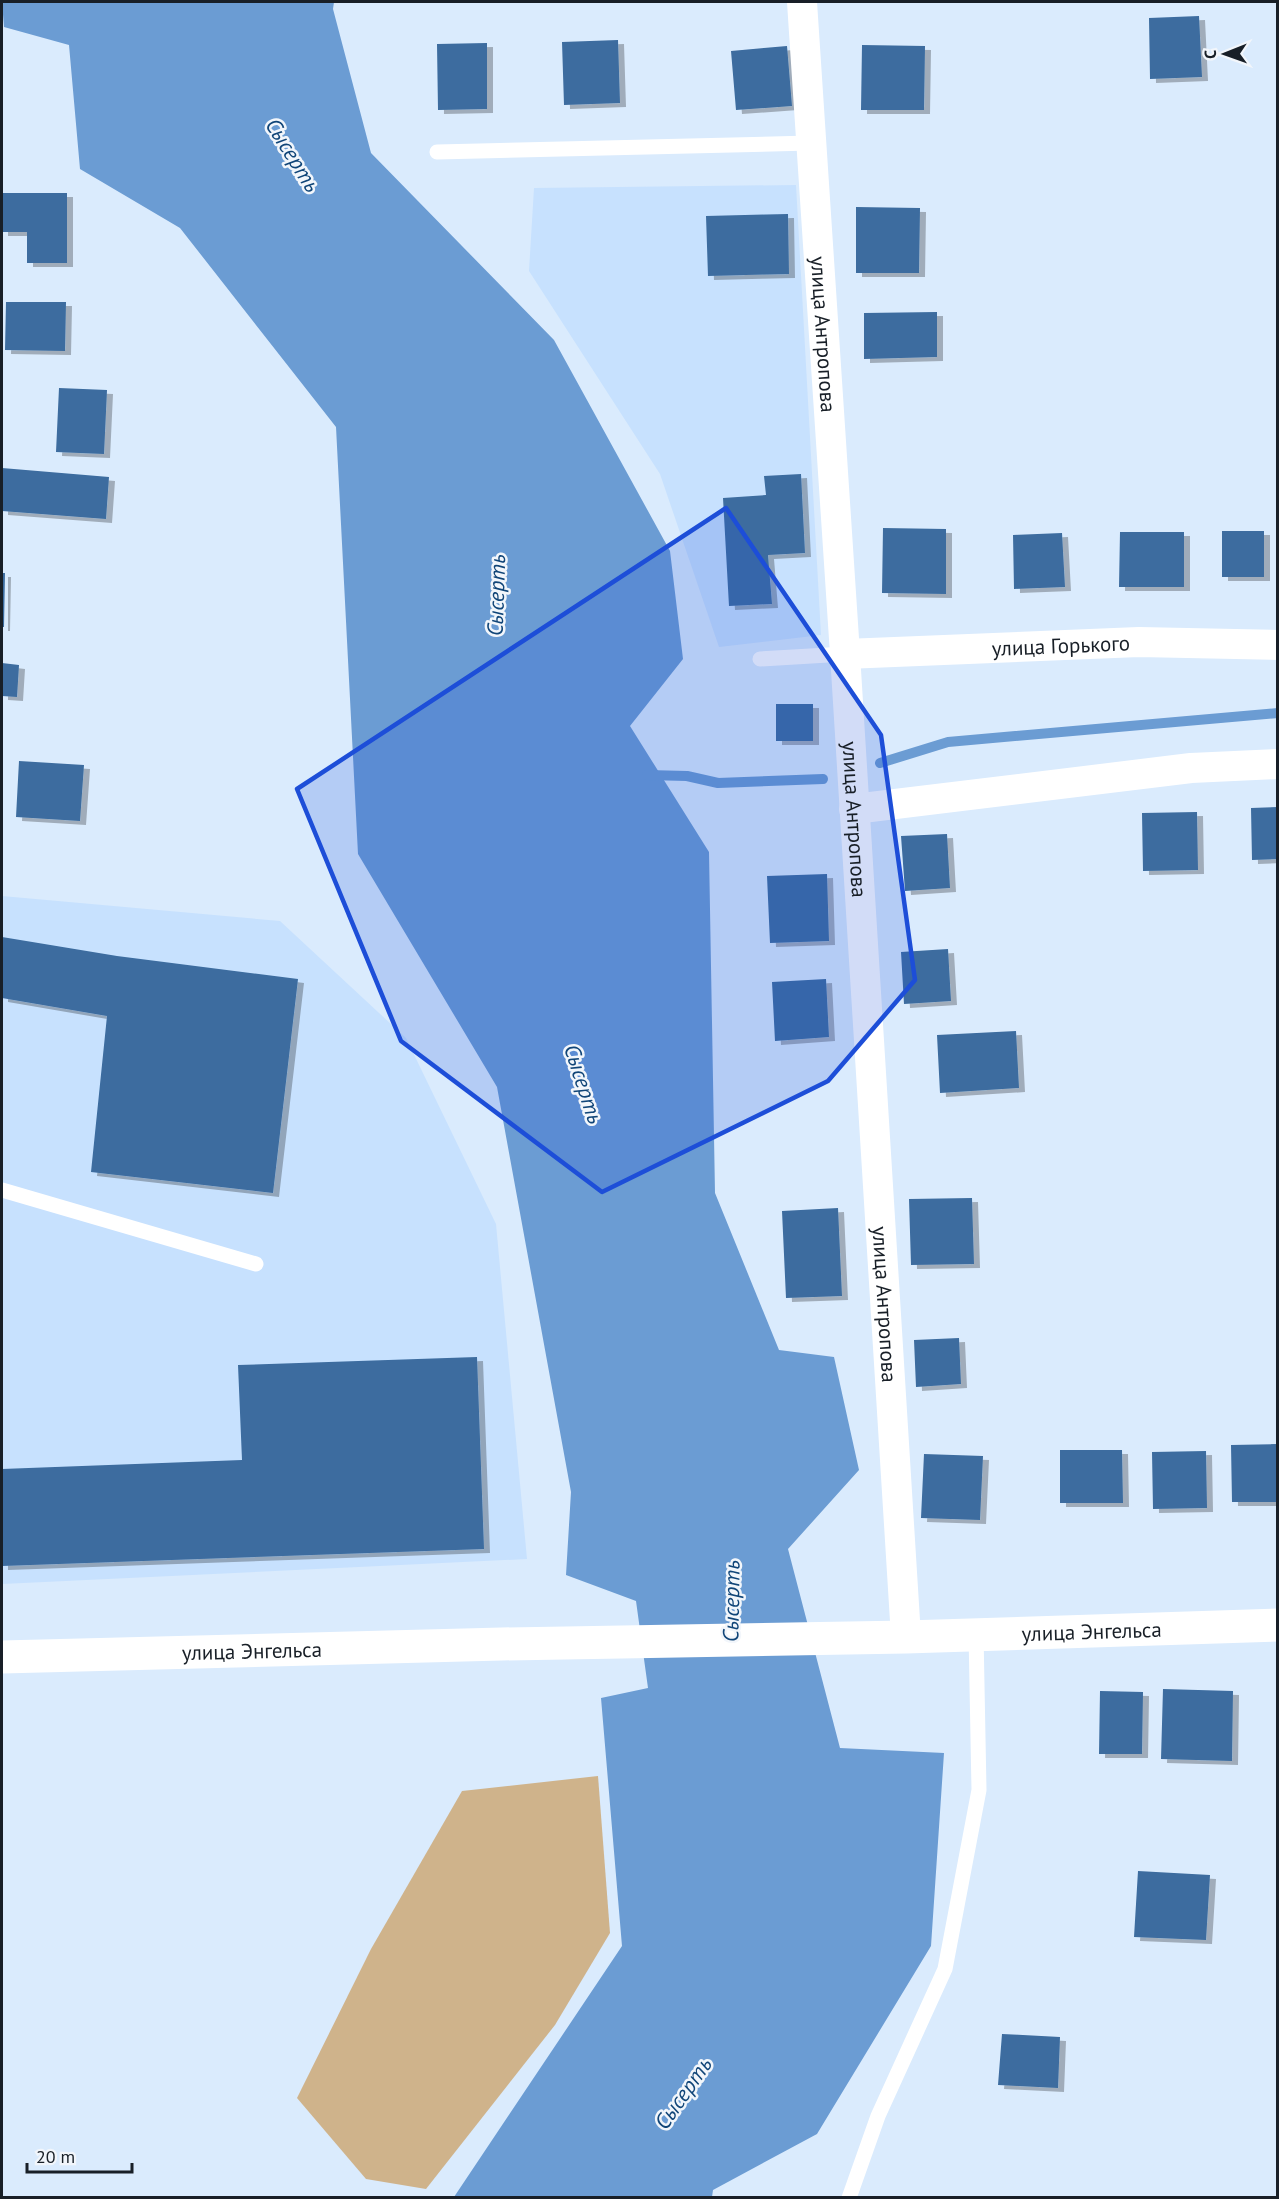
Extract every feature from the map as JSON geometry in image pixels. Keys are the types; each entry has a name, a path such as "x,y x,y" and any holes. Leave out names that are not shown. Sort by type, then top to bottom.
{"street":[{"name":"улица Антропова","path":"802,2 906,1637"},
{"name":"улица Горького","path":"845,654 1139,642 1278,645"},
{"path":"854,809 1191,768 1278,764"},
{"name":"улица Энгельса","path":"2,1657 502,1644 906,1637 1278,1625"}],"lane":[{"path":"437,152 811,143"},
{"path":"760,659 845,654"},
{"path":"2,1190 256,1264"},
{"path":"849,2198 878,2116 945,1969 979,1790 976,1633"}],"highlighted area":[{"path":"726,508 881,735 915,980 828,1081 602,1192 401,1041 297,789"}],"shaded area":[{"path":"796,185 821,635 719,647 660,474 529,271 534,188"},
{"path":"2,896 280,921 406,1038 496,1224 527,1559 2,1584"},
{"path":"598,1776 610,1933 555,2025 426,2189 366,2179 297,2098 371,1949 462,1791"}],"water":[{"name":"Сысерть","path":"2,2 334,2 333,9 371,153 554,340 670,551 683,659 630,726 709,852 715,1193 779,1350 834,1357 859,1470 788,1549 840,1748 944,1753 931,1946 817,2134 713,2190 712,2197 454,2197 622,1946 601,1698 648,1688 636,1601 566,1575 571,1492 497,1087 358,854 336,427 180,228 80,169 69,45 4,27"}],"building":[{"path":"1199,16 1202,77 1150,79 1149,18"},
{"path":"618,40 620,103 564,105 562,42"},
{"path":"487,43 487,109 438,110 437,44"},
{"path":"862,45 925,46 924,110 861,110"},
{"path":"787,46 792,106 736,110 731,51"},
{"path":"2,193 67,193 67,263 27,263 27,232 2,232"},
{"path":"856,207 920,208 919,273 856,273"},
{"path":"788,214 789,274 708,276 706,216"},
{"path":"6,302 66,302 65,351 5,350"},
{"path":"937,312 937,357 864,359 864,313"},
{"path":"59,388 107,390 104,454 56,452"},
{"path":"2,468 109,477 106,519 2,511"},
{"path":"801,474 805,553 768,555 772,604 729,606 723,498 766,495 764,476"},
{"path":"883,528 946,529 946,594 882,593"},
{"path":"1222,531 1264,531 1264,577 1222,577"},
{"path":"1120,532 1184,532 1184,587 1119,587"},
{"path":"1062,533 1065,587 1014,589 1013,535"},
{"path":"2,573 5,573 4,627 2,627"},
{"path":"2,663 19,665 17,697 2,696"},
{"path":"776,704 813,704 813,741 776,741"},
{"path":"19,761 84,765 80,821 16,817"},
{"path":"1278,807 1278,859 1252,860 1251,808"},
{"path":"1197,812 1198,870 1143,871 1142,813"},
{"path":"947,834 950,888 905,891 901,836"},
{"path":"827,874 829,941 770,943 767,876"},
{"path":"2,937 117,956 298,979 273,1193 91,1172 107,1016 2,998"},
{"path":"948,949 951,1001 904,1004 901,952"},
{"path":"826,979 829,1037 775,1041 772,982"},
{"path":"1016,1031 1019,1088 940,1093 937,1035"},
{"path":"972,1198 974,1264 911,1265 909,1199"},
{"path":"838,1208 842,1296 786,1298 782,1211"},
{"path":"959,1338 961,1384 916,1387 914,1340"},
{"path":"477,1357 484,1549 2,1566 2,1469 242,1460 238,1365"},
{"path":"1278,1444 1278,1502 1232,1502 1231,1445"},
{"path":"1060,1450 1122,1450 1123,1503 1060,1503"},
{"path":"1206,1451 1207,1508 1153,1509 1152,1452"},
{"path":"924,1454 983,1456 980,1520 921,1518"},
{"path":"1163,1689 1233,1691 1232,1761 1161,1759"},
{"path":"1100,1691 1143,1692 1142,1754 1099,1754"},
{"path":"1138,1871 1210,1875 1206,1940 1134,1937"},
{"path":"1002,2034 1060,2037 1058,2088 998,2085"}],"waterway":[{"path":"880,763 948,742 1278,713"},
{"path":"647,775 687,776 718,783 823,779"}]}
